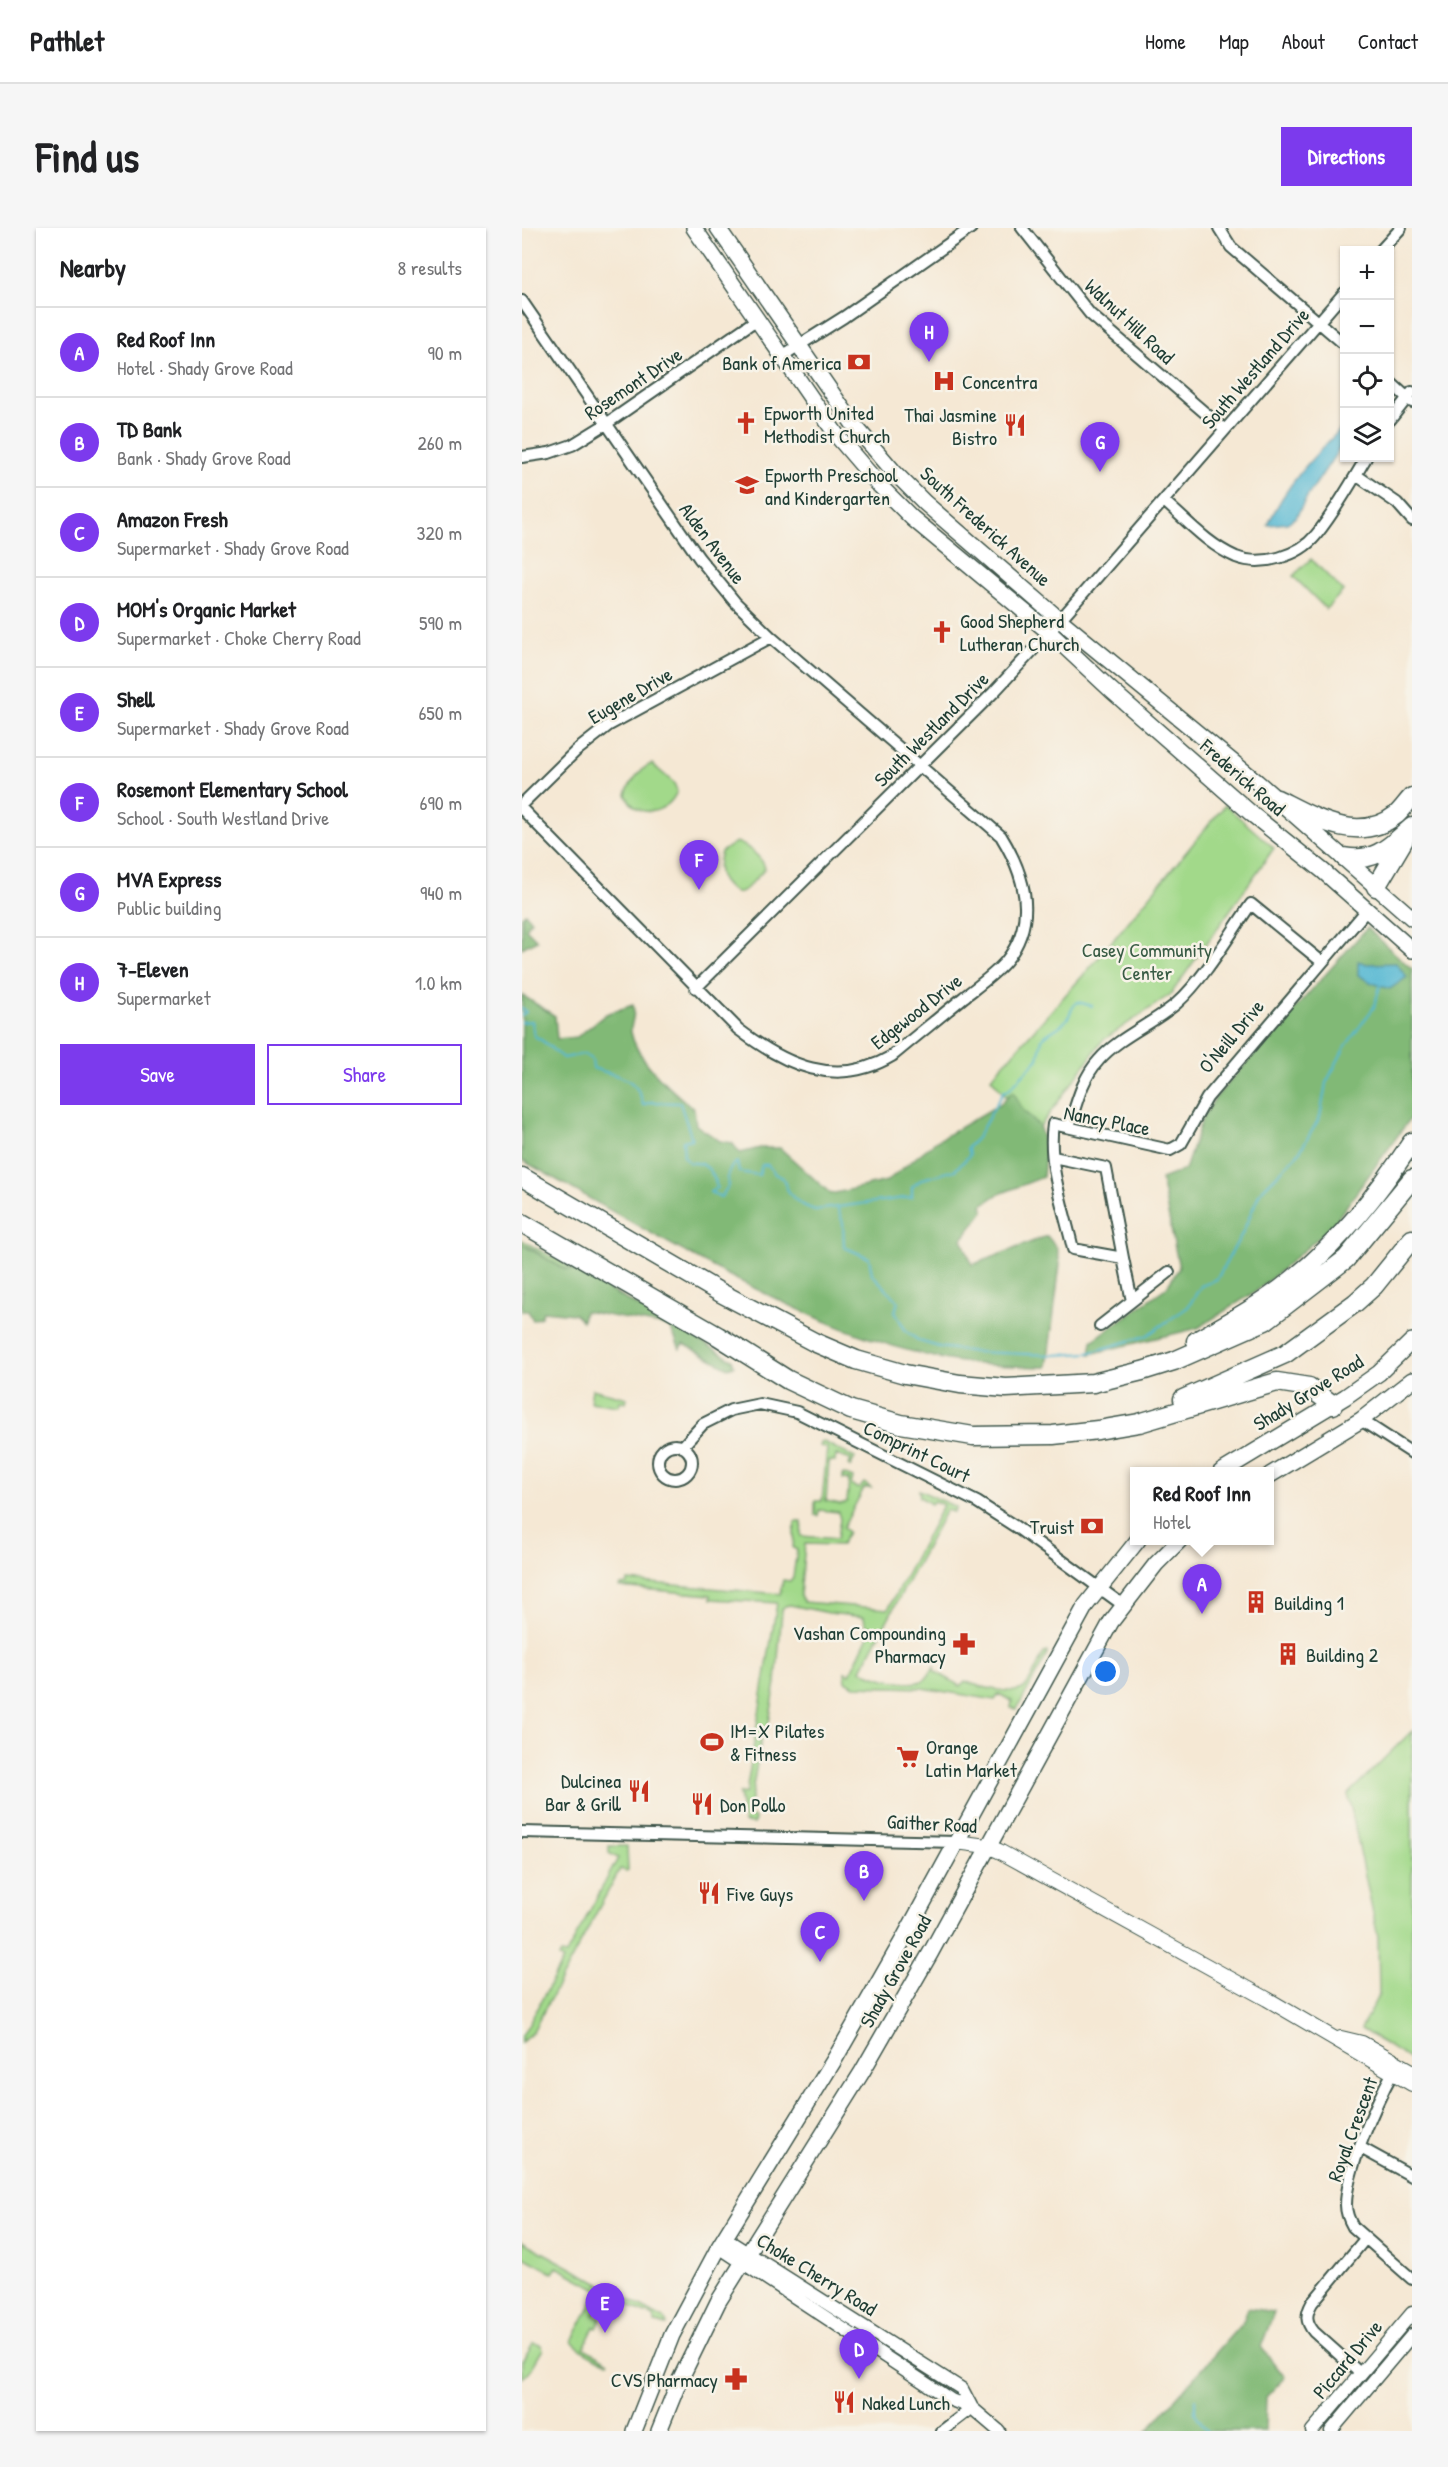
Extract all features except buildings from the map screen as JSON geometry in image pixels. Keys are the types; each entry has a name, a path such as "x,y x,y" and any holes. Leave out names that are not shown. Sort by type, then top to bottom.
{"highway":[{"path":"1276,799 1323,821 1350,828 1366,828 1377,826 1397,814 1412,797"},
{"path":"1344,857 1367,859 1387,848 1412,828"},
{"path":"1376,887 1412,828"},
{"path":"1142,1371 1231,1321 1292,1281 1330,1246 1379,1191 1412,1142"},
{"path":"522,1177 721,1293 814,1342 856,1360 905,1374 960,1384 1006,1388 1093,1383 1142,1371 1184,1357 1265,1321 1346,1259 1412,1179"},
{"path":"522,1222 718,1336 788,1380 851,1410 901,1424 974,1436 1053,1435 1098,1430 1139,1423 1277,1382 1309,1387 1334,1405"},
{"path":"718,1336 844,1396 896,1412 954,1423 1005,1427 1098,1422 1190,1397 1285,1354 1374,1286 1412,1239"}],"main road":[{"name":"South Frederick Avenue","path":"694,228 838,437 880,486 912,518 1049,632"},
{"name":"South Frederick Avenue","path":"718,228 854,425 895,473 925,503 1060,620"},
{"name":"Frederick Road","path":"1060,620 1276,799 1412,918"},
{"name":"Frederick Road","path":"1049,632 1111,690 1412,950"},
{"name":"O'Neill Drive","path":"1366,911 1376,887"},
{"name":"Shady Grove Road","path":"1229,1467 1334,1405 1379,1373 1412,1341"},
{"path":"1274,1472 1361,1420 1412,1380"},
{"path":"1334,1405 1361,1420"},
{"name":"Shady Grove Road","path":"634,2431 672,2335 721,2243 816,2090 904,1938 1068,1636 1100,1587 1134,1545"},
{"name":"Shady Grove Road","path":"659,2431 693,2351 718,2302 862,2072 931,1952 1094,1651 1123,1605 1156,1564 1175,1545"},
{"name":"Gaither Road","path":"956,1842 987,1846 1267,1999 1412,2084"},
{"name":"Gaither Road","path":"1326,2034 1362,2043 1412,2071"},
{"path":"772,2146 803,2102 816,2090"}],"street":[{"path":"782,356 844,317 971,228"},
{"name":"Walnut Hill Road","path":"1022,228 1090,314 1225,430"},
{"path":"1219,228 1231,247 1340,340"},
{"path":"1385,246 1401,228"},
{"name":"South Westland Drive","path":"696,988 922,766 1049,632 1340,298"},
{"name":"Alden Avenue","path":"522,301 706,567 735,602 771,638 922,766"},
{"name":"Rosemont Drive","path":"522,457 549,453 572,445 756,320"},
{"path":"1394,386 1410,397 1394,415"},
{"path":"1164,501 1212,543 1237,557 1264,560 1283,557 1316,536 1364,462"},
{"path":"1356,475 1397,502 1412,520"},
{"name":"Eugene Drive","path":"522,807 576,751 609,725 771,638"},
{"name":"Edgewood Drive","path":"522,807 738,1029 775,1054 812,1069 838,1073 858,1071 892,1056 998,970 1014,948 1021,930 1025,909 1023,880 1001,836 922,766"},
{"path":"1069,1127 1087,1078 1098,1061 1109,1050 1177,1004 1193,986 1251,904 1322,962"},
{"name":"O'Neill Drive","path":"1181,1144 1207,1098 1366,911"},
{"name":"Nancy Place","path":"1123,1258 1073,1249 1053,1157 1051,1139 1053,1124 1170,1150 1181,1144"},
{"path":"1053,1157 1106,1168 1132,1300"},
{"path":"1100,1326 1169,1272"},
{"name":"Comprint Court","path":"682,1447 703,1424 731,1410 760,1404 797,1412 977,1502 1123,1605"},
{"path":"1361,1420 1412,1453"},
{"name":"Gaither Road","path":"522,1832 956,1842"},
{"name":"Royal Crescent","path":"1393,2072 1377,2103 1349,2185 1347,2217 1365,2239 1412,2279"},
{"path":"1361,2148 1412,2176"},
{"path":"1361,2374 1314,2332 1308,2324 1306,2313 1365,2239"},
{"name":"Choke Cherry Road","path":"721,2243 962,2390 972,2408 999,2431"},
{"name":"Piccard Drive","path":"1312,2431 1412,2313"},
{"name":"Piccard Drive","path":"1331,2431 1412,2336"},
{"path":"942,2431 972,2408"}],"green space":[{"path":"1311,559 1343,591 1326,609 1293,576"},
{"path":"652,764 674,783 677,791 667,805 660,809 644,811 630,803 626,794 636,776"},
{"name":"Casey Community Center","path":"1225,805 1274,848 1171,994 1102,1041 1039,1128 1026,1120 991,1078 1095,962"},
{"path":"736,842 754,852 765,869 746,889 738,893 723,882 718,865 721,852"},
{"path":"525,913 531,920 526,929 537,940 522,948 522,916"},
{"path":"1367,928 1412,969 1412,1116 1332,1226 1258,1290 1198,1328 1090,1354 1092,1341 1167,1287 1179,1268 1161,1179 1185,1170 1202,1119 1215,1098"},
{"path":"522,995 555,1016 557,1039 577,1037 606,1014 633,1005 631,1032 634,1043 656,1075 694,1109 696,1125 720,1141 732,1143 740,1153 760,1148 780,1148 831,1194 887,1181 935,1142 1000,1104 1013,1091 1023,1110 1039,1126 1046,1146 1043,1177 997,1195 982,1205 984,1211 962,1239 972,1265 1047,1236 1057,1248 1060,1264 1047,1367 952,1361 883,1343 829,1323 724,1273 522,1160"},
{"path":"522,1240 674,1326 573,1270 559,1266 522,1244"},
{"path":"522,1244 732,1359 734,1366 728,1368 684,1344 680,1349 671,1329 666,1326 584,1311 582,1321 574,1314 543,1311 541,1317 533,1320 528,1311 522,1311"},
{"path":"592,1389 627,1398 626,1402 620,1401 619,1406 590,1402"},
{"path":"822,1441 855,1458 850,1467 851,1460 836,1455 835,1461 829,1461 826,1501 840,1504 847,1502 849,1480 843,1479 843,1474 853,1478 851,1485 859,1489 864,1483 871,1488 864,1488 843,1528 848,1532 841,1545 805,1544 800,1595 804,1602 888,1609 943,1505 934,1501 931,1504 920,1497 919,1490 956,1507 953,1512 946,1510 861,1670 874,1676 910,1683 924,1680 935,1665 934,1671 961,1686 965,1681 986,1688 1013,1691 1025,1687 1044,1653 1047,1652 1047,1655 1017,1709 1011,1708 1012,1701 999,1694 995,1700 922,1688 854,1686 846,1681 845,1672 850,1674 872,1628 865,1624 864,1617 785,1606 782,1610 776,1683 768,1728 763,1728 748,1816 755,1818 754,1824 744,1823 739,1794 746,1793 777,1603 711,1599 711,1595 619,1587 627,1584 628,1581 780,1594 783,1580 790,1581 793,1577 797,1550 793,1548 795,1522 802,1522 801,1536 837,1539 840,1519 838,1512 819,1510 818,1516 815,1515 815,1501 822,1501 827,1448 820,1446"},
{"path":"1412,1731 1412,2061 1361,2029 1379,1994 1378,1937 1348,1794"},
{"path":"609,1846 627,1846 628,1870 620,1869 532,2033 522,2043 522,2036 563,1960 559,1958 561,1954 566,1955 618,1858 609,1853"},
{"path":"522,2241 666,2320 667,2325 655,2323 654,2316 645,2314 606,2293 594,2315 601,2319 597,2328 594,2327 584,2348 609,2362 589,2354 572,2341 599,2290 557,2267 553,2273 522,2256"},
{"path":"1248,2308 1274,2312 1261,2347 1285,2377 1266,2397 1265,2431 1147,2431 1243,2322"},
{"path":"533,2343 541,2345 543,2349 529,2373 522,2378 522,2361"}],"water":[{"path":"1340,430 1340,448 1296,517 1287,523 1268,525 1291,484"},
{"path":"1358,961 1367,964 1396,963 1407,977 1390,989 1358,975"}],"waterway":[{"path":"837,1207 843,1223 844,1247 869,1258 872,1274 898,1301 895,1312 906,1331 919,1341 939,1347 975,1352 1054,1355 1088,1353 1146,1336 1188,1307 1201,1286 1217,1279 1243,1232 1260,1192 1299,1153 1320,1117 1326,1083 1345,1047 1374,1007 1380,986"},
{"path":"522,1022 532,1021 534,1036 564,1058 583,1054 592,1059 593,1068 632,1083 637,1088 643,1105 650,1102 680,1103 692,1139 683,1141 684,1157 690,1163 705,1166 712,1173 717,1188 710,1192 721,1197 729,1185 728,1172 737,1162 739,1172 759,1175 762,1165 768,1165 775,1174 783,1178 794,1199 815,1210 912,1197 912,1187 922,1179 955,1170 970,1155 967,1148 977,1138 1003,1092 1009,1089 1038,1059 1042,1039 1064,1022 1078,1002 1092,1006"},
{"path":"522,1008 526,1012 522,1015"},
{"path":"1195,2399 1195,2413 1207,2431"}],"place":[{"name":"Bank of America","path":"859,362"},
{"name":"7-Eleven","path":"929,362"},
{"name":"Concentra","path":"944,381"},
{"name":"Epworth United Methodist Church","path":"746,423"},
{"name":"Thai Jasmine Bistro","path":"1015,425"},
{"name":"MVA Express","path":"1100,472"},
{"name":"Epworth Preschool and Kindergarten","path":"747,485"},
{"name":"Good Shepherd Lutheran Church","path":"942,632"},
{"name":"Rosemont Elementary School","path":"699,890"},
{"name":"Truist","path":"1092,1526"},
{"name":"Building 1","path":"1256,1602"},
{"name":"Red Roof Inn","path":"1202,1614"},
{"name":"Vashan Compounding Pharmacy","path":"964,1644"},
{"name":"Building 2","path":"1288,1654"},
{"name":"IM=X Pilates & Fitness","path":"712,1742"},
{"name":"Orange Latin Market","path":"908,1757"},
{"name":"Dulcinea Bar & Grill","path":"639,1791"},
{"name":"Don Pollo","path":"702,1804"},
{"name":"Five Guys","path":"709,1893"},
{"name":"TD Bank","path":"864,1901"},
{"name":"Amazon Fresh","path":"820,1962"},
{"name":"Shell","path":"605,2333"},
{"name":"CVS Pharmacy","path":"736,2379"},
{"name":"MOM's Organic Market","path":"859,2379"},
{"name":"Naked Lunch","path":"844,2402"}]}
